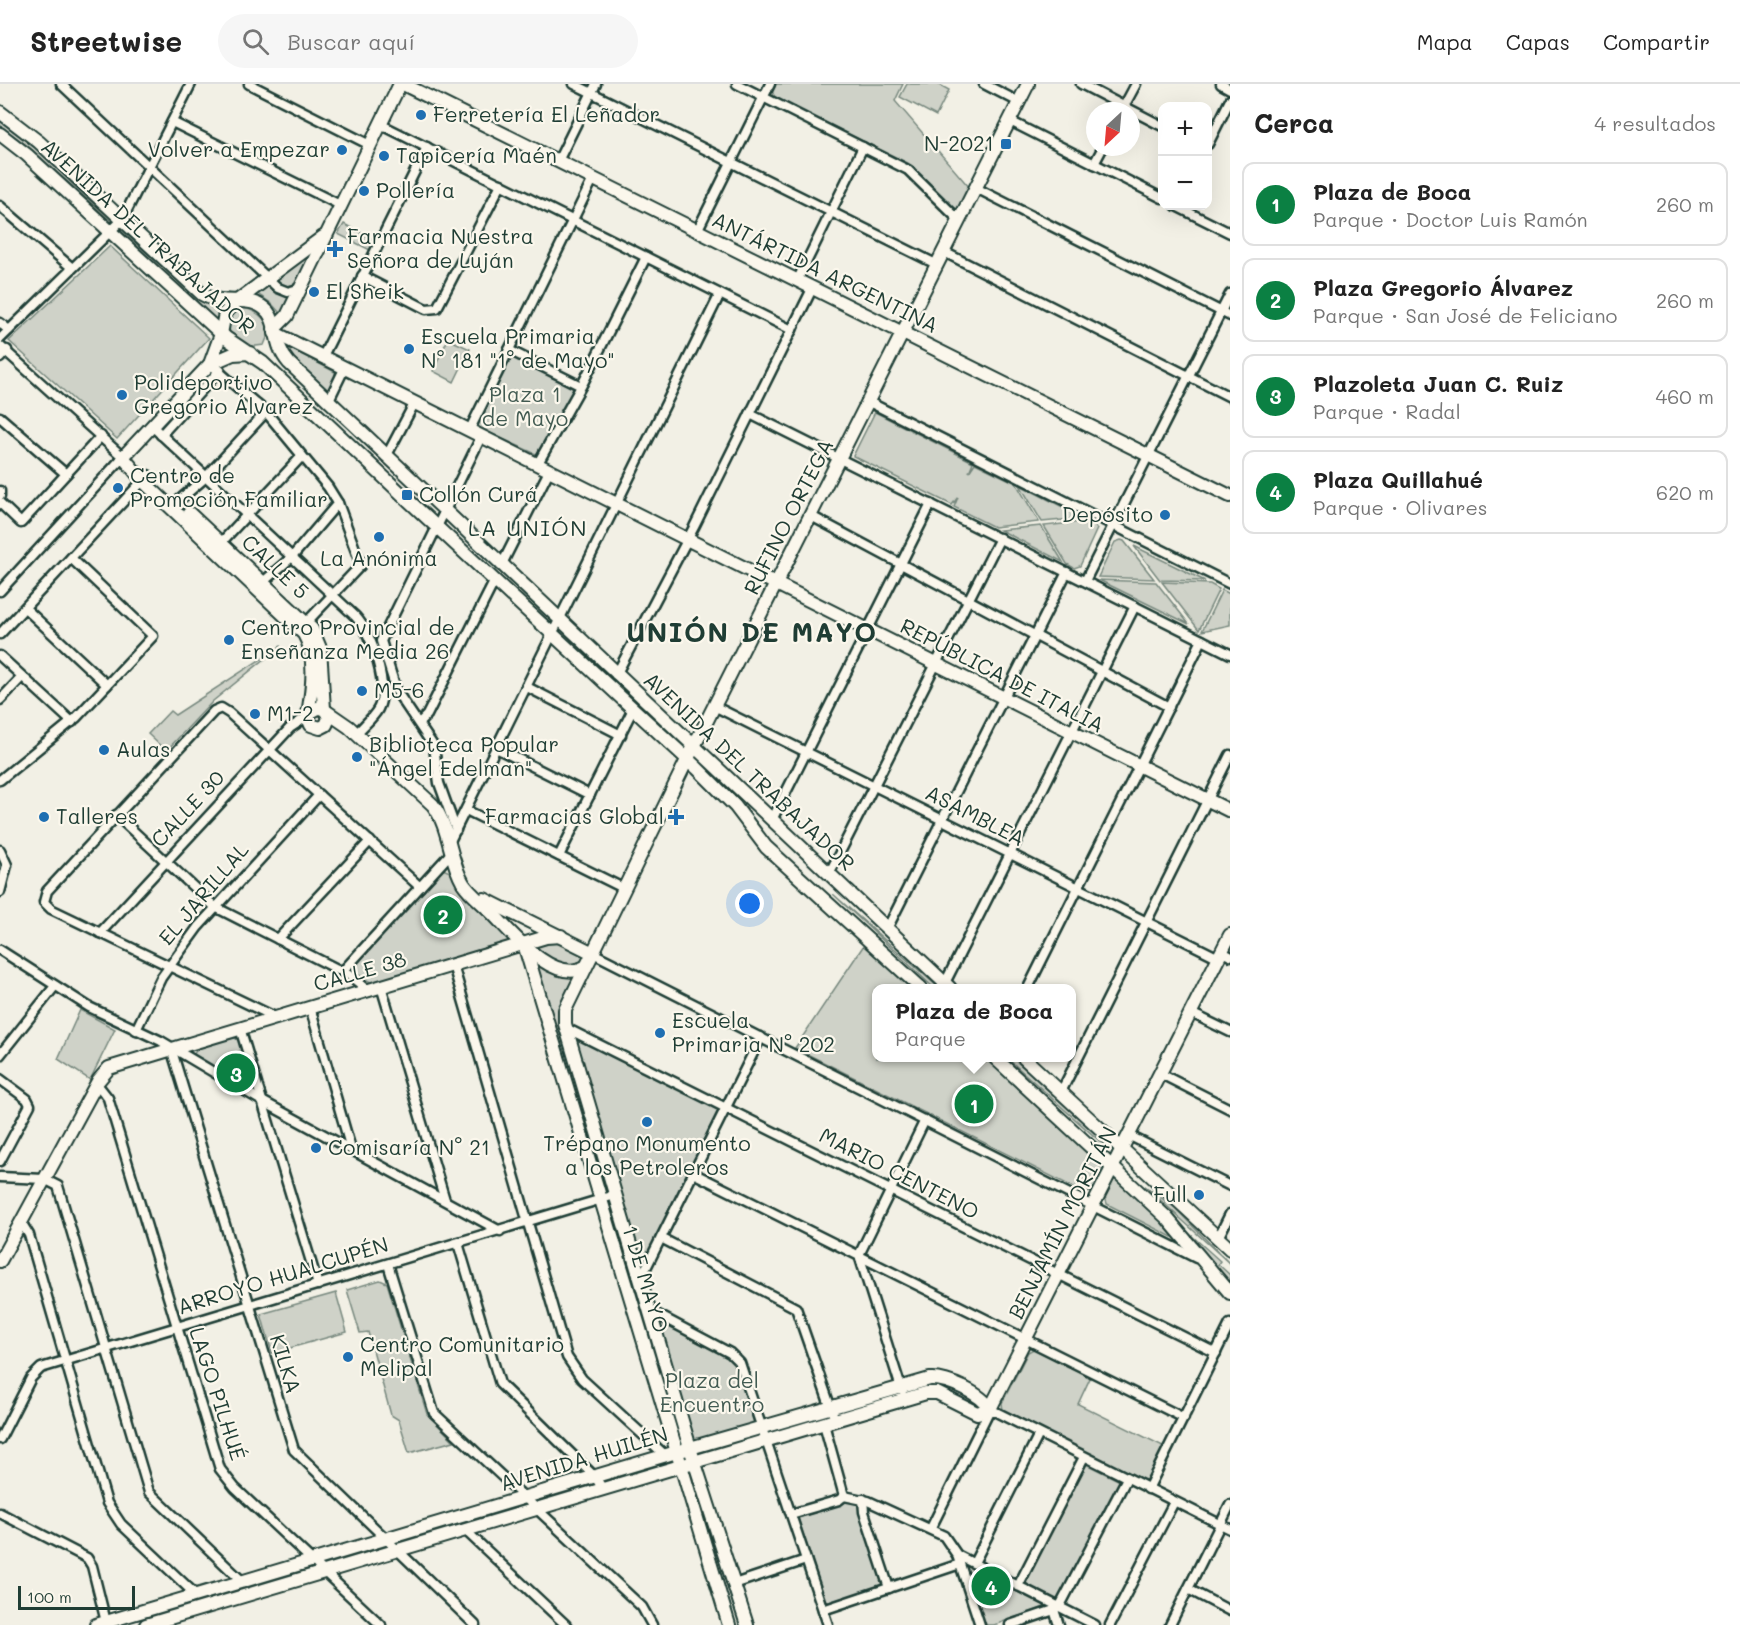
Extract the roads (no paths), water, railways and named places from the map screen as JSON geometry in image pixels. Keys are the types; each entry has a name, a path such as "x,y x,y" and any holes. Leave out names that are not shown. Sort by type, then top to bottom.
{"main road":[{"path":"123,457 156,431 215,367 233,354 250,353 267,348 274,331 285,319 301,288 380,124 402,84"},
{"name":"ANTÁRTIDA ARGENTINA","path":"402,84 1230,496"},
{"name":"RUFINO ORTEGA","path":"585,968 687,760 695,749 1028,84"},
{"name":"AVENIDA DEL TRABAJADOR","path":"0,112 39,142 202,294 221,302 249,301 263,307 270,315 284,358 328,402 946,984"},
{"name":"AVENIDA DEL TRABAJADOR","path":"0,134 221,334 263,363 728,798 766,847 917,984"},
{"path":"215,367 225,313 237,301 315,244 330,226"},
{"name":"REPÚBLICA DE ITALIA","path":"274,331 322,358 481,438 1230,811"},
{"name":"CALLE 5","path":"123,457 316,636 320,648 325,710"},
{"name":"CALLE 5","path":"146,478 177,502 218,546 262,582 303,626 310,653 308,714"},
{"name":"CALLE 30","path":"308,714 317,707 325,710"},
{"path":"325,710 356,734 433,805 440,816 461,879 473,894 539,958 567,971 576,972 585,968"},
{"path":"308,714 311,725 320,728 328,722 325,710"},
{"path":"473,894 593,953"},
{"name":"BENJAMÍN MORITÁN","path":"990,1409 1191,1013 1224,955 1230,935"},
{"name":"CALLE 38","path":"171,1048 550,936 561,936"},
{"name":"1 DE MAYO","path":"524,944 601,1201 671,1454 681,1467 729,1625"},
{"name":"1 DE MAYO","path":"585,968 565,1010 566,1028 694,1462 747,1625"},
{"path":"0,1261 105,1071 114,1065 171,1048"},
{"path":"1000,1062 1167,1218 1230,1293"},
{"path":"1028,1062 1230,1249"},
{"name":"AVENIDA HUILÉN","path":"101,1623 831,1408 903,1394 933,1393 977,1413 990,1409"},
{"name":"AVENIDA HUILÉN","path":"146,1625 830,1422 903,1394"}],"street":[{"path":"61,84 285,292 301,288"},
{"path":"0,339 71,267 122,220 191,84"},
{"path":"249,84 370,145"},
{"path":"574,84 938,265"},
{"path":"558,161 596,84"},
{"path":"737,84 913,173 960,221"},
{"path":"697,231 770,84"},
{"path":"984,84 1019,102"},
{"path":"1081,84 1112,102"},
{"path":"1126,102 1136,84"},
{"path":"1221,84 1230,89"},
{"path":"1212,136 1230,100"},
{"path":"1140,116 1158,124"},
{"path":"1010,121 1158,196"},
{"path":"172,122 340,205"},
{"path":"380,124 792,330"},
{"path":"322,358 427,147"},
{"path":"797,281 863,147"},
{"path":"1094,164 1098,156"},
{"path":"469,431 593,179"},
{"path":"363,276 426,309 435,309 440,304 501,184"},
{"path":"976,188 1230,316"},
{"path":"0,206 71,267"},
{"path":"1184,210 1230,233"},
{"path":"944,252 1230,397"},
{"path":"537,465 581,386 646,257"},
{"path":"616,675 812,288"},
{"path":"343,971 420,887 451,847 456,830 720,294"},
{"path":"1085,581 1230,294"},
{"path":"0,323 9,330"},
{"path":"0,358 4,348"},
{"name":"CALLE 5","path":"4,348 123,457"},
{"path":"509,350 581,386"},
{"path":"215,367 266,412 338,503 361,565 303,626"},
{"path":"328,402 344,369"},
{"path":"869,402 1230,584"},
{"path":"386,457 414,404"},
{"path":"177,502 206,477 266,412"},
{"path":"750,414 1230,654"},
{"path":"0,417 66,474"},
{"path":"156,431 334,596 365,628 382,683 378,708 356,734"},
{"path":"0,503 21,523 101,436"},
{"path":"456,830 439,783 434,747 397,692 381,641 481,438"},
{"path":"218,546 302,456"},
{"path":"0,591 123,457"},
{"path":"501,566 549,471"},
{"path":"0,634 146,478"},
{"path":"0,491 0,496"},
{"path":"262,582 292,557 338,503"},
{"path":"772,820 931,504"},
{"path":"811,516 1168,707"},
{"path":"829,874 1000,538"},
{"path":"0,780 72,722 153,636 71,558"},
{"path":"887,929 1067,572"},
{"path":"418,723 427,715 495,580"},
{"path":"949,984 1135,606"},
{"path":"25,608 107,685"},
{"path":"1030,984 1202,640"},
{"path":"0,656 72,722"},
{"path":"0,700 22,677"},
{"path":"527,687 621,735"},
{"name":"ASAMBLEA","path":"716,707 1146,922 1224,955"},
{"path":"275,1017 100,933 48,907 44,902 47,891 211,713 221,708 420,887"},
{"path":"559,856 633,709"},
{"name":"CALLE 30","path":"100,933 294,724 308,714"},
{"path":"496,748 590,795"},
{"path":"1061,1092 1230,755"},
{"name":"EL JARILLAL","path":"136,1030 169,966 215,907 319,795"},
{"path":"466,810 625,889"},
{"path":"116,815 215,907 343,971 368,990"},
{"path":"278,939 370,841"},
{"path":"0,850 7,865 0,892"},
{"path":"0,950 102,1014 171,1048 262,1101 500,1231"},
{"path":"593,953 1184,1250 1204,1264"},
{"path":"453,965 571,1365 582,1378 671,1454"},
{"path":"0,1055 55,986"},
{"path":"381,986 445,1200"},
{"path":"310,1007 351,1149"},
{"path":"1191,1013 1230,1032"},
{"path":"240,1028 318,1285"},
{"name":"MARIO CENTENO","path":"566,1028 1216,1353"},
{"path":"640,1280 761,1037"},
{"name":"KILKA","path":"171,1048 294,1450 475,1625"},
{"path":"1161,1074 1230,1108"},
{"path":"0,1079 27,1099 30,1106 0,1161"},
{"name":"LAGO PILHUÉ","path":"97,1084 108,1098 217,1462 224,1476 381,1625"},
{"path":"903,1394 859,1255 925,1120"},
{"path":"1130,1136 1230,1186"},
{"path":"693,1173 1184,1418"},
{"path":"0,1177 44,1179 53,1182 59,1189 149,1492 242,1581 250,1594"},
{"name":"ARROYO HUALCUPÉN","path":"0,1439 34,1374 41,1368 601,1201 615,1194"},
{"path":"1218,1238 1230,1214"},
{"path":"21,1222 29,1235 110,1511 196,1595"},
{"path":"661,1238 796,1308 831,1408 830,1422 844,1496"},
{"path":"458,1243 500,1384 595,1477 603,1490"},
{"path":"388,1264 431,1408 642,1607 652,1625"},
{"path":"649,1310 737,1359 767,1441 828,1625"},
{"path":"1148,1489 1230,1324"},
{"path":"990,1409 1230,1529"},
{"name":"BENJAMÍN MORITÁN","path":"931,1528 990,1409"},
{"path":"974,1563 1040,1434"},
{"path":"1018,1586 1084,1457"},
{"path":"1059,1625 1056,1608 1127,1478"},
{"path":"844,1496 863,1499 931,1528 944,1536 957,1555 981,1625"},
{"path":"791,1514 840,1500 844,1496"},
{"path":"863,1499 864,1512 889,1588"},
{"path":"1110,1625 1174,1502"},
{"path":"1170,1625 1230,1505"},
{"path":"0,1513 87,1558 92,1566 101,1623"},
{"path":"465,1530 566,1625"},
{"path":"957,1555 1056,1608 1095,1625"},
{"path":"734,1584 806,1560"},
{"path":"823,1610 960,1564"},
{"path":"1188,1589 1230,1611"},
{"path":"1010,1625 1056,1608"}],"place":[{"name":"Ferretería El Leñador","path":"421,115"},
{"name":"N-2021","path":"1006,144"},
{"name":"Volver a Empezar","path":"342,150"},
{"name":"Tapicería Maén","path":"384,156"},
{"name":"Pollería","path":"364,191"},
{"name":"Farmacia Nuestra Señora de Luján","path":"335,249"},
{"name":"El Sheik","path":"314,292"},
{"name":"Escuela Primaria N° 181 \"1° de Mayo\"","path":"409,349"},
{"name":"Polideportivo Gregorio Álvarez","path":"122,395"},
{"name":"Centro de Promoción Familiar","path":"118,488"},
{"name":"Collón Curá","path":"407,495"},
{"name":"Depósito","path":"1165,515"},
{"name":"La Anónima","path":"379,537"},
{"name":"Centro Provincial de Enseñanza Media 26","path":"229,640"},
{"name":"M5-6","path":"362,691"},
{"name":"M1-2","path":"255,714"},
{"name":"Aulas","path":"104,750"},
{"name":"Biblioteca Popular \"Ángel Edelman\"","path":"357,757"},
{"name":"Talleres","path":"44,817"},
{"name":"Farmacias Global","path":"676,817"},
{"name":"Plaza Gregorio Álvarez","path":"443,915"},
{"name":"Escuela Primaria N° 202","path":"660,1033"},
{"name":"Plazoleta Juan C. Ruiz","path":"236,1073"},
{"name":"Plaza de Boca","path":"974,1104"},
{"name":"Trépano Monumento a los Petroleros","path":"647,1122"},
{"name":"Comisaría N° 21","path":"316,1148"},
{"name":"Full","path":"1199,1195"},
{"name":"Centro Comunitario Melipal","path":"348,1357"},
{"name":"Plaza Quillahué","path":"991,1586"}],"district":[{"name":"LA UNIÓN","path":"528,528"},
{"name":"UNIÓN DE MAYO","path":"752,633"}],"park label":[{"name":"Plaza 1 de Mayo","path":"525,407"},
{"name":"Plaza del Encuentro","path":"712,1393"}]}
